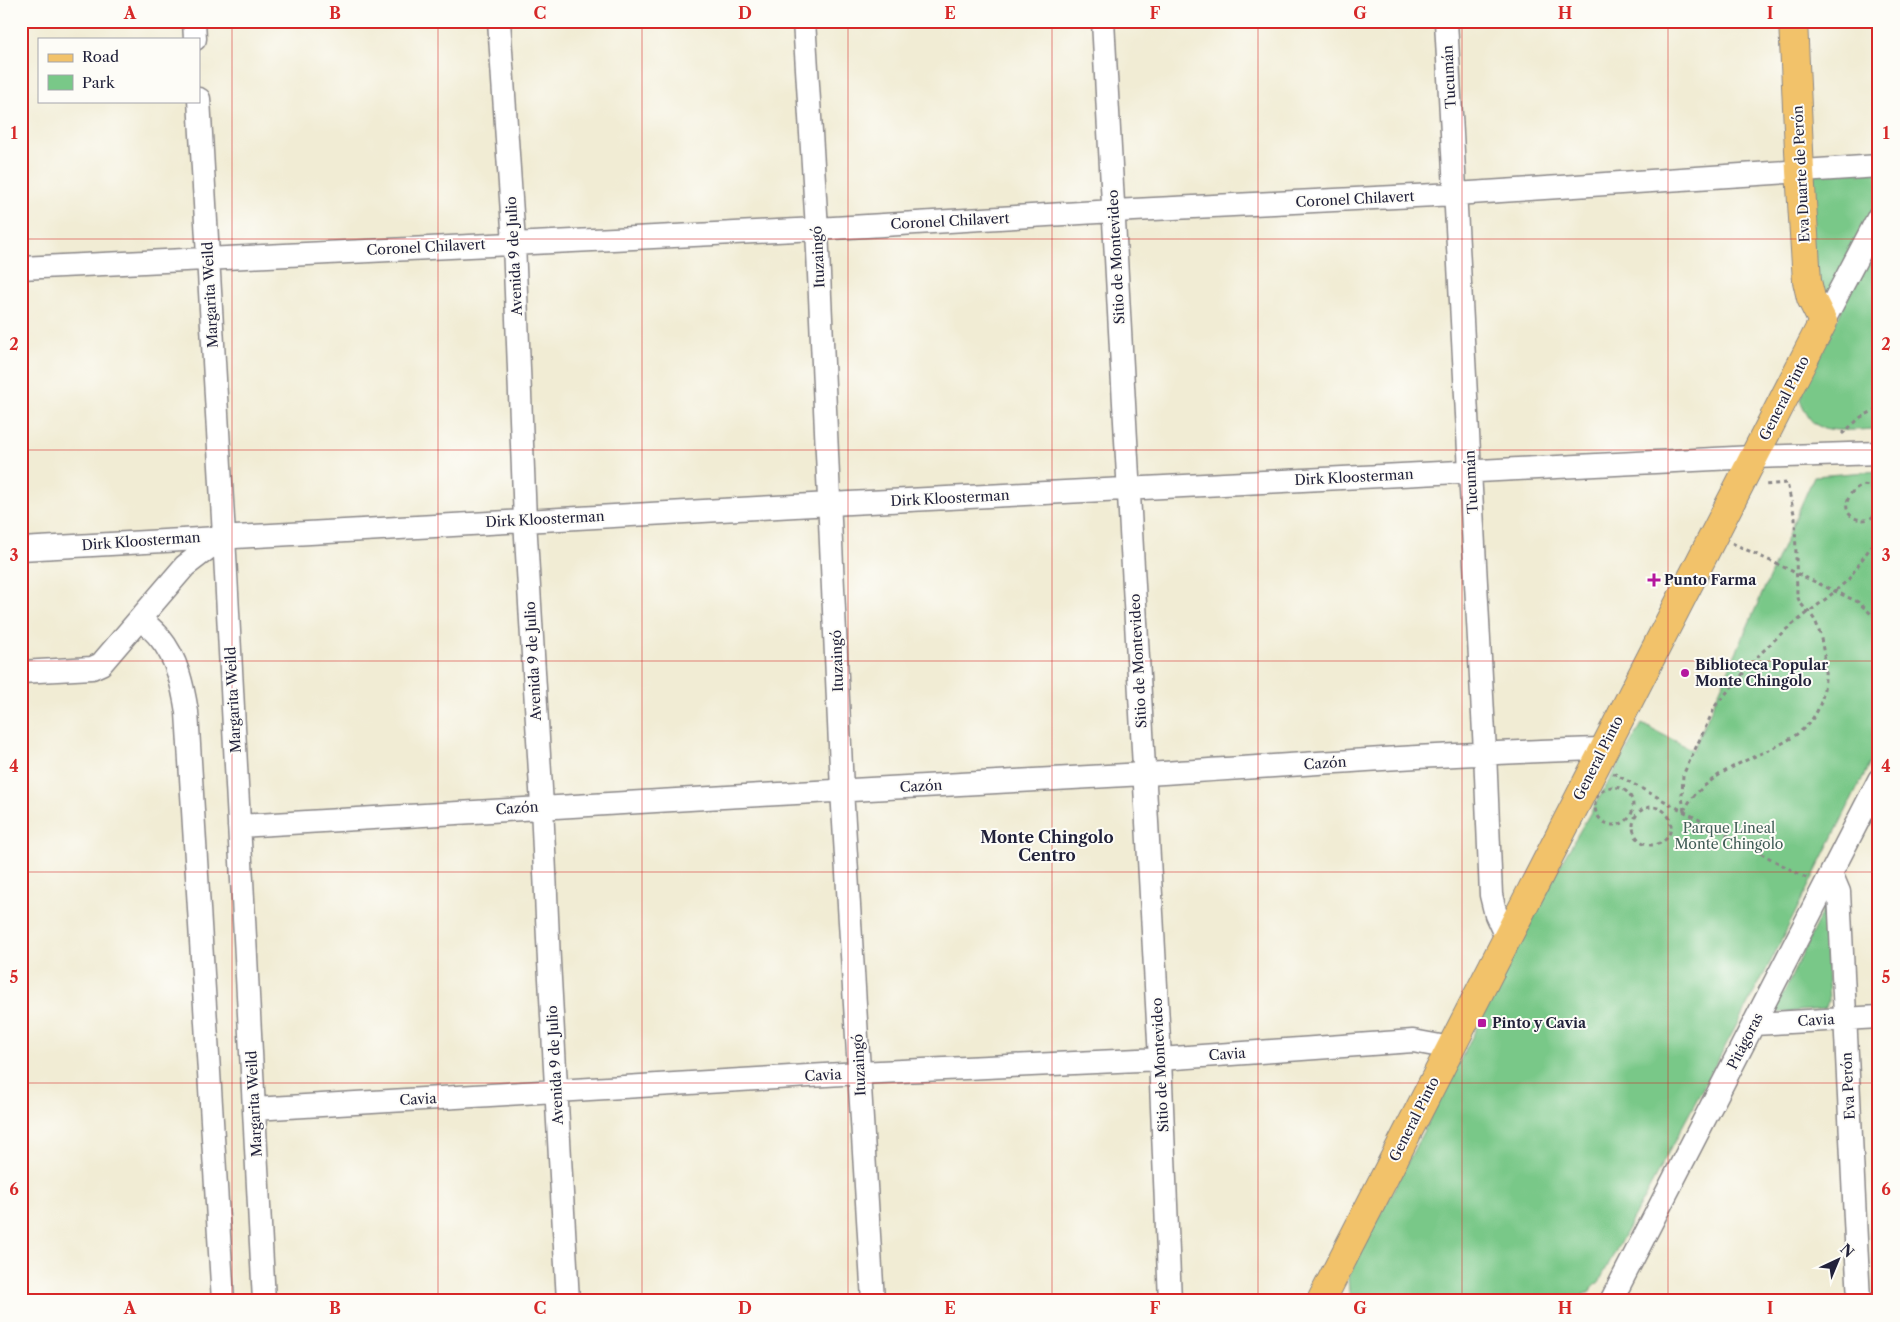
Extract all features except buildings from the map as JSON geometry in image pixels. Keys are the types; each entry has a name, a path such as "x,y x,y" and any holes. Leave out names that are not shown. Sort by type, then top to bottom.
{"main road":[{"name":"Eva Duarte de Perón","path":"1793,21 1807,281 1811,298 1823,322"},
{"name":"General Pinto","path":"1321,1301 1823,322"}],"street":[{"path":"194,21 195,38"},
{"name":"Avenida 9 de Julio","path":"499,21 514,243 525,520 568,1301"},
{"name":"Ituzaingó","path":"804,21 830,504 842,790 873,1301"},
{"name":"Sitio de Montevideo","path":"1103,21 1160,1058 1170,1301"},
{"name":"Tucumán","path":"1446,21 1491,895 1496,915 1507,939"},
{"name":"Margarita Weild","path":"199,102 264,1301"},
{"name":"Coronel Chilavert","path":"21,268 208,257 816,229 1114,211 1455,194 1879,166"},
{"name":"General Pinto","path":"1823,322 1879,216"},
{"name":"Dirk Kloosterman","path":"21,549 224,536 830,504 1754,457 1879,453"},
{"path":"21,672 92,668 102,664 185,566 224,536"},
{"path":"140,619 161,638 183,686 187,712 224,1301"},
{"name":"Cazón","path":"239,826 542,806 1144,774 1485,752 1599,756"},
{"name":"Pitágoras","path":"1611,1301 1879,780"},
{"name":"Eva Perón","path":"1827,880 1839,892 1859,1301"},
{"name":"Cavia","path":"1754,1024 1879,1017"},
{"name":"Cavia","path":"254,1108 859,1072 1160,1058 1412,1041 1451,1048"}],"path":[{"path":"1849,437 1839,437 1861,416 1879,408"},
{"path":"1684,811 1689,799 1714,778 1732,766 1786,742 1804,729 1820,705 1824,688 1824,655 1817,626 1808,612 1799,603 1795,518 1787,483 1738,488"},
{"path":"1879,496 1873,489 1858,487 1849,494 1846,504 1851,514 1861,520 1872,518 1879,510"},
{"path":"1684,811 1682,796 1683,775 1716,705 1760,654 1848,580 1872,545 1879,528"},
{"path":"1713,534 1858,602 1879,621"},
{"path":"1599,756 1663,800 1827,880"},
{"path":"1634,815 1618,825 1606,824 1597,815 1595,802 1598,796 1608,788 1614,786 1621,788 1626,791 1633,802 1634,815 1633,829 1635,835 1644,844 1656,845 1667,839 1672,828 1669,816 1659,808 1646,808 1634,815"},
{"path":"1659,808 1663,800"}],"green space":[{"path":"1879,166 1879,216 1823,322 1800,171"},
{"path":"1879,233 1879,429 1837,430 1821,427 1810,419 1800,400 1803,390"},
{"name":"Parque Lineal Monte Chingolo","path":"1879,471 1879,745 1771,961 1599,1282 1590,1291 1571,1301 1353,1301 1349,1292 1348,1278 1564,858 1642,724 1693,750 1814,476"},
{"path":"1824,908 1829,1001 1825,1009 1774,1013"}],"place":[{"name":"Punto Farma","path":"1654,580"},
{"name":"Biblioteca Popular Monte Chingolo","path":"1685,673"},
{"name":"Pinto y Cavia","path":"1482,1023"}],"district":[{"name":"Monte Chingolo Centro","path":"1047,846"}]}
